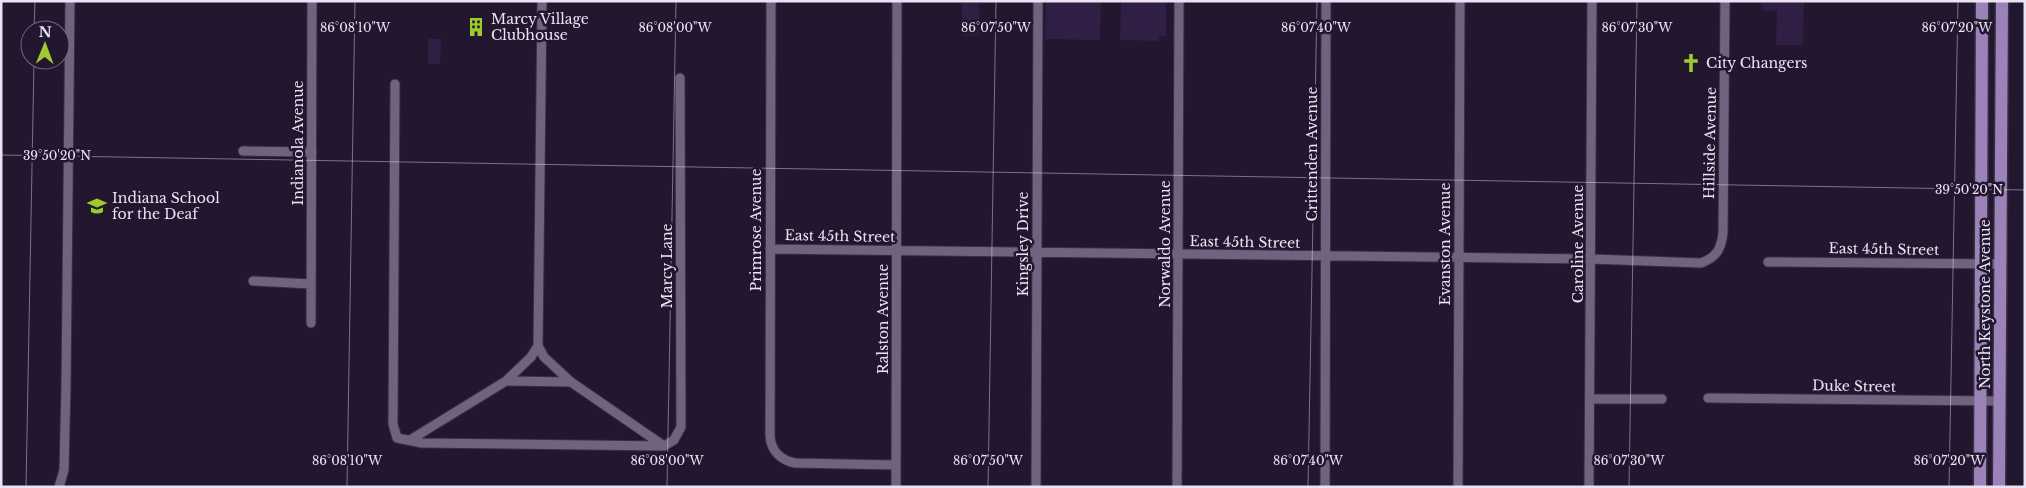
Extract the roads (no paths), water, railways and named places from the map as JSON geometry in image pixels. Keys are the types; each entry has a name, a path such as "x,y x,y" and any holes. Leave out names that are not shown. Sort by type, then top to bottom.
{"main road":[{"name":"North Keystone Avenue","path":"1980,487 1982,1"},
{"name":"North Keystone Avenue","path":"2000,487 2002,1"}],"street":[{"path":"60,487 64,470 66,386 70,1"},
{"name":"Indianola Avenue","path":"311,323 312,1"},
{"name":"Primrose Avenue","path":"771,1 770,436 772,447 779,456 795,464 896,465"},
{"name":"Ralston Avenue","path":"896,487 897,1"},
{"name":"Kingsley Drive","path":"1036,487 1038,1"},
{"name":"Norwaldo Avenue","path":"1177,487 1179,1"},
{"name":"Crittenden Avenue","path":"1325,487 1326,1"},
{"name":"Evanston Avenue","path":"1458,487 1460,1"},
{"name":"Caroline Avenue","path":"1589,487 1592,258 1592,1"},
{"name":"Hillside Avenue","path":"1717,254 1721,246 1723,234 1725,1"},
{"path":"542,2 538,346 544,358 571,382 664,446"},
{"name":"Marcy Lane","path":"664,446 674,440 681,427 680,78"},
{"path":"395,84 393,424 397,438 422,443 664,446"},
{"path":"243,151 312,152"},
{"name":"East 45th Street","path":"770,249 1326,257 1592,258 1696,263 1706,261 1717,254"},
{"name":"East 45th Street","path":"1768,262 2000,264"},
{"path":"253,281 311,284"},
{"path":"410,440 506,381 531,357 538,346"},
{"path":"506,381 571,382"},
{"name":"Duke Street","path":"1708,398 1999,401"},
{"path":"1590,399 1662,399"}],"place":[{"name":"Marcy Village Clubhouse","path":"476,27"},
{"name":"City Changers","path":"1691,63"},
{"name":"Indiana School for the Deaf","path":"97,206"}]}
